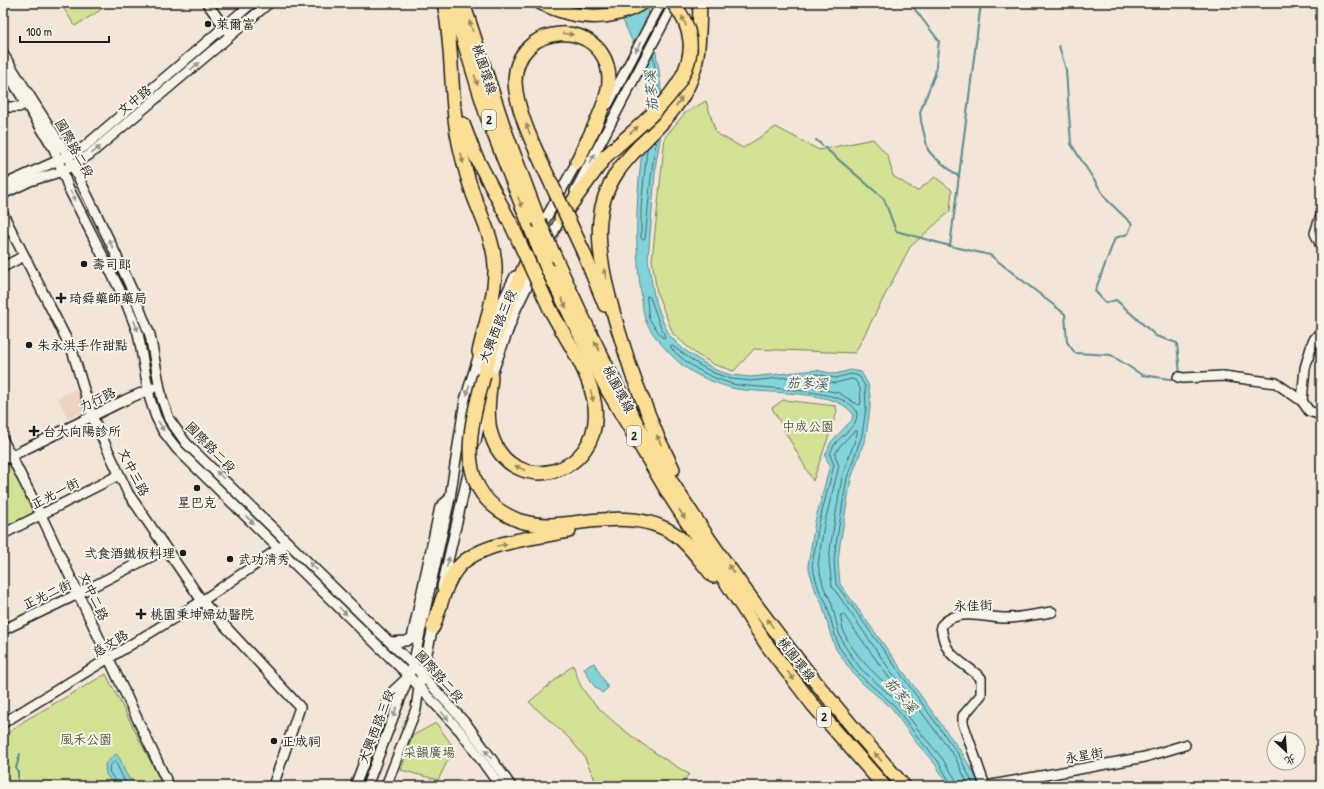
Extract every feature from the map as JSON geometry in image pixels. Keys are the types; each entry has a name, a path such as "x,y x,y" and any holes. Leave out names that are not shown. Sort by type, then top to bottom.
{"highway":[{"path":"444,3 452,63 462,119 470,145 512,226 551,311 581,367 593,397 595,408 594,429 587,448 580,457 564,468 544,473 531,472 510,463 495,445 491,434 487,376"},
{"name":"桃園環線","path":"452,3 487,116 537,229 554,255 577,307 628,406 678,491 717,548 737,595 780,637 827,697 904,786"},
{"name":"桃園環線","path":"463,3 537,229 547,268 608,391 670,496 737,595 767,645 813,705 884,786"},
{"path":"541,3 579,17 608,16 624,12 642,3"},
{"path":"634,379 618,328 600,247 600,220 609,185 624,161 673,111 688,86 697,55 700,3"},
{"path":"561,218 606,156 660,108 678,87 683,77 689,55 688,36 681,15 673,5"},
{"path":"576,162 603,105 609,78 606,62 598,49 585,40 564,33 546,36 531,46 522,57 515,82 519,103 543,166 583,251 669,462 717,548"},
{"path":"452,63 454,104 460,149 465,170 490,241 495,266 494,290 479,352"},
{"path":"537,229 498,329 470,437 470,462 473,475 480,490 493,506 510,518 520,521 544,526 616,518 640,521 668,531 680,539 703,564 737,595"},
{"path":"433,627 451,577 462,563 476,553 499,545 596,525 613,522 640,521"}],"street":[{"path":"207,3 231,35"},
{"name":"文中路","path":"3,185 64,158 84,147 252,3"},
{"name":"文中路","path":"3,194 30,181 63,171 89,155 269,3"},
{"name":"大興西路三段","path":"367,786 413,665 450,498 466,400 479,352 502,300 537,229 576,162 661,3"},
{"name":"大興西路三段","path":"386,786 416,709 419,687 487,376 516,309 561,218 673,5"},
{"name":"國際路二段","path":"3,54 64,158 63,171 69,189 132,317 142,348 149,389 156,417 163,431 177,449 409,676 461,732 500,786"},
{"name":"國際路二段","path":"3,66 26,103 64,158 72,166 112,246 142,314 152,346 160,386 169,419 186,444 413,665 468,726 511,786"},
{"path":"3,107 19,107 26,103"},
{"name":"文中三路","path":"3,214 72,350 92,416 128,493 202,601 300,707 274,786"},
{"path":"1321,214 1315,234 1321,246"},
{"path":"3,267 24,256"},
{"path":"1304,404 1305,368 1312,341 1321,331"},
{"path":"1180,378 1223,376 1274,383 1304,404 1309,411 1321,415"},
{"name":"力行路","path":"7,458 149,389 160,386"},
{"name":"文中二路","path":"3,440 7,458 41,515 169,786"},
{"name":"正光一街","path":"3,534 119,475"},
{"path":"390,642 406,641 412,638 440,507 450,498"},
{"name":"慈文路","path":"3,723 202,601 280,549 288,542"},
{"name":"正光二街","path":"3,630 166,549"},
{"name":"永佳街","path":"985,786 963,723 963,716 981,695 980,678 953,658 945,643 941,626 945,621 953,617 986,615 1006,618 1052,612"},
{"name":"大興西路三段","path":"355,786 390,694 409,676"},
{"name":"大興西路三段","path":"382,786 419,687"},
{"name":"永星街","path":"985,786 1145,757 1185,745"}],"shaded area":[{"path":"81,386 87,410 68,419 58,398"}],"green space":[{"path":"60,3 98,3 102,9 75,26"},
{"path":"706,101 716,133 743,148 776,127 819,150 873,139 888,156 893,176 917,191 935,177 952,190 950,211 910,247 855,353 754,349 734,371 715,365 696,354 673,334 657,293 652,260 665,137 685,113"},
{"name":"中成公園","path":"783,400 836,406 837,412 813,481 772,408"},
{"path":"10,462 35,513 3,529 3,465"},
{"path":"573,665 582,688 603,712 646,747 689,774 679,786 609,786 607,782 597,784 584,756 569,738 529,702"},
{"name":"風禾公園","path":"106,674 163,786 3,786 3,737 24,721"},
{"name":"采韻廣場","path":"436,723 454,748 438,780 401,770 412,736"}],"water":[{"name":"茄苳溪","path":"616,3 647,3 659,70 664,118 656,162 648,259 654,296 663,322 670,336 683,349 716,370 731,375 751,377 816,370 835,374 851,370 861,372 868,384 870,408 866,436 851,479 838,561 840,584 962,753 977,779 978,786 949,786 935,764 915,741 891,707 863,684 853,673 836,649 822,603 816,592 808,566 815,522 830,465 825,456 831,442 852,420 853,414 844,406 831,400 815,396 732,388 705,379 692,372 676,360 660,343 647,325 644,315 637,254 637,207 648,97 642,66"},
{"path":"594,663 608,688 602,693 594,686 584,668"},
{"path":"116,754 119,757 127,775 134,782 129,786 114,786 106,774 105,764"}],"waterway":[{"path":"910,3 939,41 935,74 920,112 928,150 934,157 959,177"},
{"path":"981,3 950,246 990,255 1065,314 1067,342 1075,353 1111,355 1142,375 1177,380"},
{"path":"1059,46 1066,70 1071,144 1107,200 1132,224 1128,234 1115,238 1095,291 1106,303 1116,300 1156,336 1177,343 1180,374"},
{"path":"816,140 884,199 896,231 950,246"},
{"path":"18,786 18,772 16,768 20,754"}],"place":[{"name":"萊爾富","path":"208,24"},
{"name":"壽司郎","path":"84,264"},
{"name":"琦舜藥師藥局","path":"61,298"},
{"name":"朱永洪手作甜點","path":"29,345"},
{"name":"台大向陽診所","path":"34,431"},
{"name":"星巴克","path":"197,488"},
{"name":"弍食酒鐵板料理","path":"183,553"},
{"name":"武功清秀","path":"230,559"},
{"name":"桃園秉坤婦幼醫院","path":"141,614"},
{"name":"正成祠","path":"274,741"}]}
